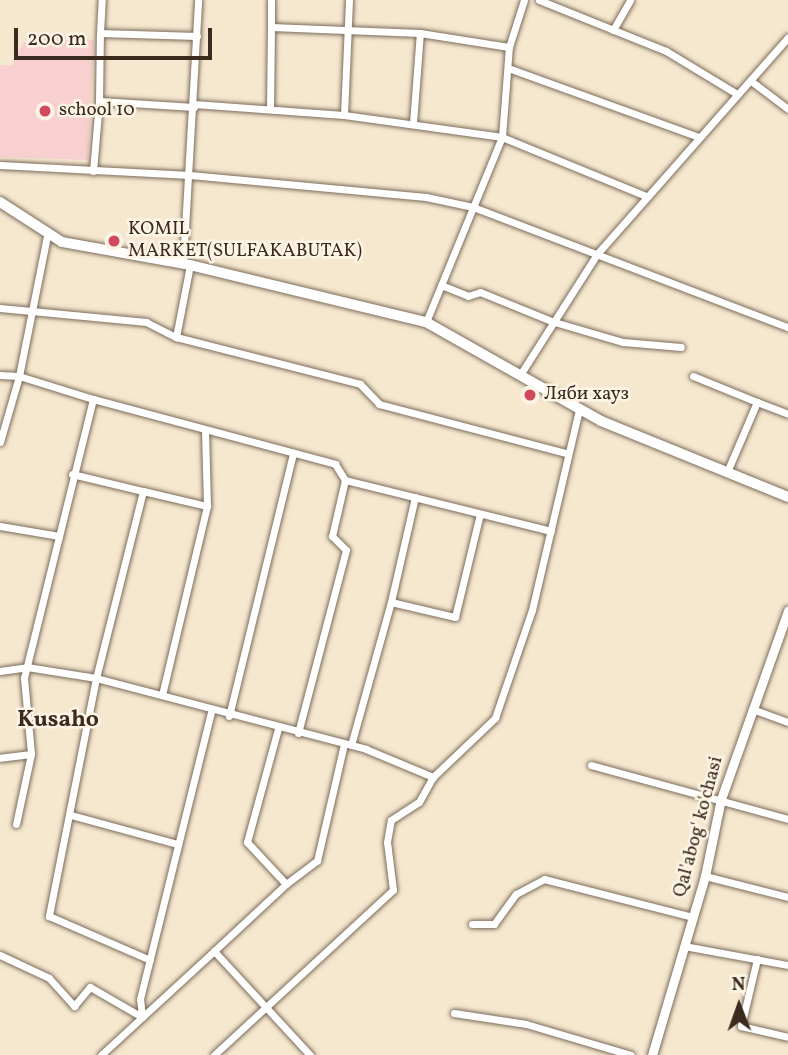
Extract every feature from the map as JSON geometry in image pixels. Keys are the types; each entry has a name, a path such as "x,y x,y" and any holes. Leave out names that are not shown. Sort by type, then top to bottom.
{"main road":[{"path":"0,202 47,236 77,247 187,264 426,322 579,409 788,497"}],"street":[{"path":"93,172 99,101 102,0"},
{"path":"176,337 187,264 198,0"},
{"path":"270,109 271,0"},
{"path":"344,115 349,0"},
{"path":"426,322 502,137 509,47 524,0"},
{"path":"539,0 666,51 737,94"},
{"path":"613,30 630,0"},
{"path":"271,27 420,33 509,47"},
{"path":"100,33 197,36"},
{"path":"413,123 420,33"},
{"path":"520,375 551,321 597,254 696,136 751,81 788,37"},
{"path":"508,68 696,136"},
{"path":"751,81 788,108"},
{"path":"99,101 344,115 502,137 646,196"},
{"path":"0,165 93,172 190,175 426,197 472,207 788,327"},
{"path":"0,442 19,376 47,236"},
{"path":"441,285 468,296 480,292 551,321 623,342 681,348"},
{"path":"0,308 146,323 176,337 360,384 379,404 566,453"},
{"path":"0,375 19,376 93,399 335,464 345,480 551,531"},
{"path":"694,376 788,414"},
{"path":"16,824 31,754 27,667 72,474 93,399"},
{"path":"727,472 757,402"},
{"path":"214,1055 393,890 387,842 391,820 419,802 433,777 495,718 513,674 551,531 566,453 579,409"},
{"path":"162,695 207,506 205,429"},
{"path":"229,716 293,453"},
{"path":"72,474 207,506"},
{"path":"298,733 346,550 331,536 345,480"},
{"path":"143,491 96,678 49,916 150,960"},
{"path":"102,1055 286,884 317,861 391,602 415,497"},
{"path":"391,602 455,617 480,514"},
{"path":"0,526 58,536"},
{"name":"Qal'abog' ko'chasi","path":"652,1055 705,876 721,799 788,611"},
{"path":"0,671 27,667 96,678 162,695 211,712 348,745 433,777"},
{"path":"752,709 788,722"},
{"path":"142,1017 140,999 211,712"},
{"path":"278,729 247,842 286,884"},
{"path":"0,758 31,754"},
{"path":"591,765 788,819"},
{"path":"71,815 178,844"},
{"path":"705,876 788,897"},
{"path":"472,924 494,924 516,894 544,879 693,917"},
{"path":"684,946 788,965"},
{"path":"214,951 310,1055"},
{"path":"0,956 49,978 74,1006 90,987 142,1017"},
{"path":"757,960 741,1026 788,1037"},
{"path":"454,1013 526,1024 631,1055"}],"shaded area":[{"name":"school 10","path":"28,33 94,40 88,160 0,157 0,65 12,65"}],"place":[{"name":"school 10","path":"45,111"},
{"name":"KOMIL MARKET(SULFAKABUTAK)","path":"114,241"},
{"name":"Ляби хауз","path":"530,395"}],"district":[{"name":"Kusaho","path":"58,720"}]}
